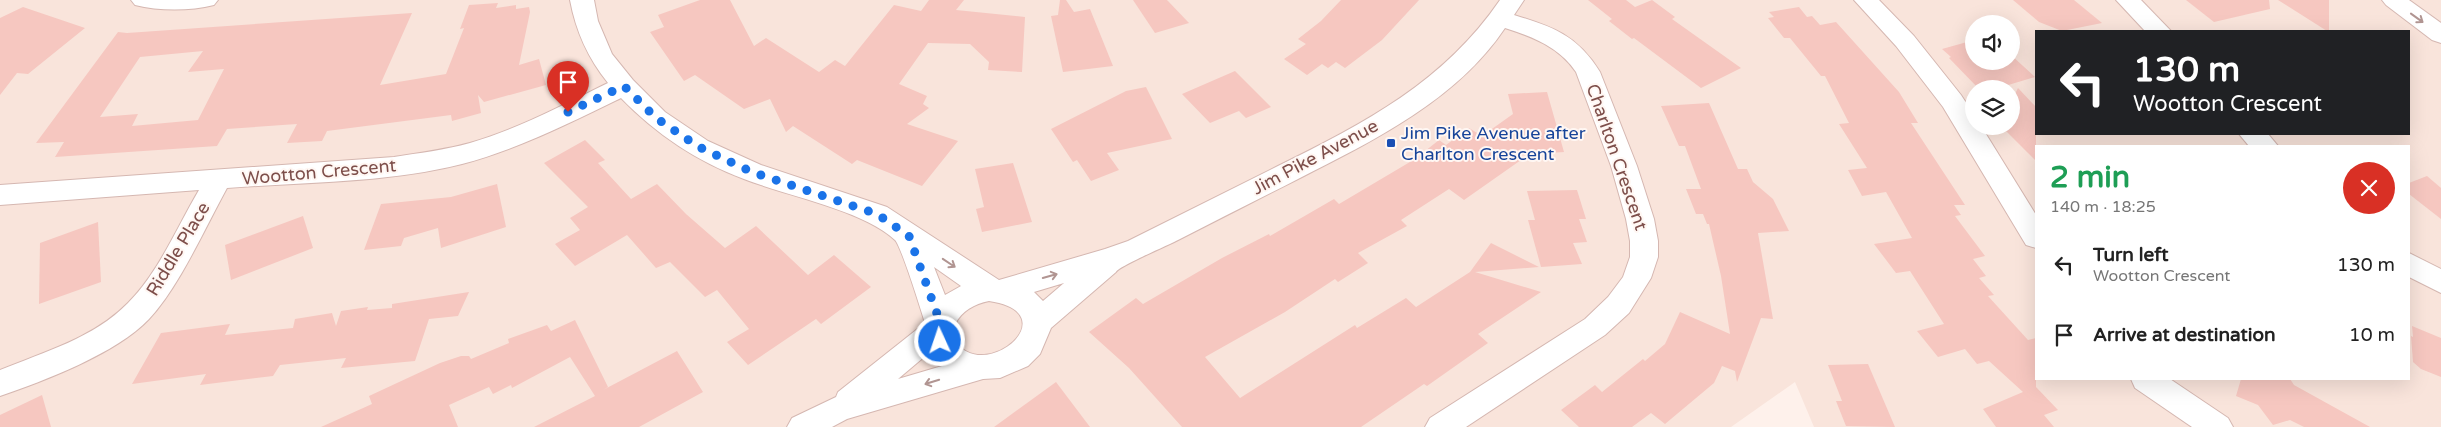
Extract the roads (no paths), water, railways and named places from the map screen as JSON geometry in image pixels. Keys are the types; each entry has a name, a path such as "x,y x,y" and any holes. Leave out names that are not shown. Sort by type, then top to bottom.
{"street":[{"path":"143,0 170,2 206,0"},
{"path":"582,0 583,11 593,42 601,57 624,86 656,118 699,147 752,172 877,214 996,290"},
{"path":"1866,0 1905,41 1952,101 2035,236"},
{"path":"2128,0 2158,30"},
{"path":"2394,0 2441,35"},
{"name":"Jim Pike Avenue","path":"996,290 1113,258 1138,248 1346,143 1410,106 1433,89 1472,54 1507,9"},
{"name":"Charlton Crescent","path":"1441,427 1595,327 1610,315 1633,287 1644,256 1645,241 1638,212 1588,72 1579,56 1562,42 1540,32 1507,9"},
{"name":"Wootton Crescent","path":"0,196 394,166 439,160 483,148 524,132 624,86"},
{"path":"2253,135 2264,145"},
{"name":"Riddle Place","path":"0,383 90,346 138,312 158,287 218,180"},
{"path":"909,236 939,326 940,341 944,351 953,360 979,368"},
{"name":"Jim Pike Avenue","path":"1038,322 1113,258"},
{"path":"2410,265 2441,282"},
{"path":"804,427 838,409 939,326 953,304 975,292 996,290 1017,294 1028,301 1035,310 1038,322 1037,334 1031,345 1021,355 1009,362 994,367 979,368 838,409"},
{"path":"2148,380 2205,418"},
{"path":"2167,380 2205,418"}],"place":[{"name":"Jim Pike Avenue after Charlton Crescent","path":"1391,143"}]}
